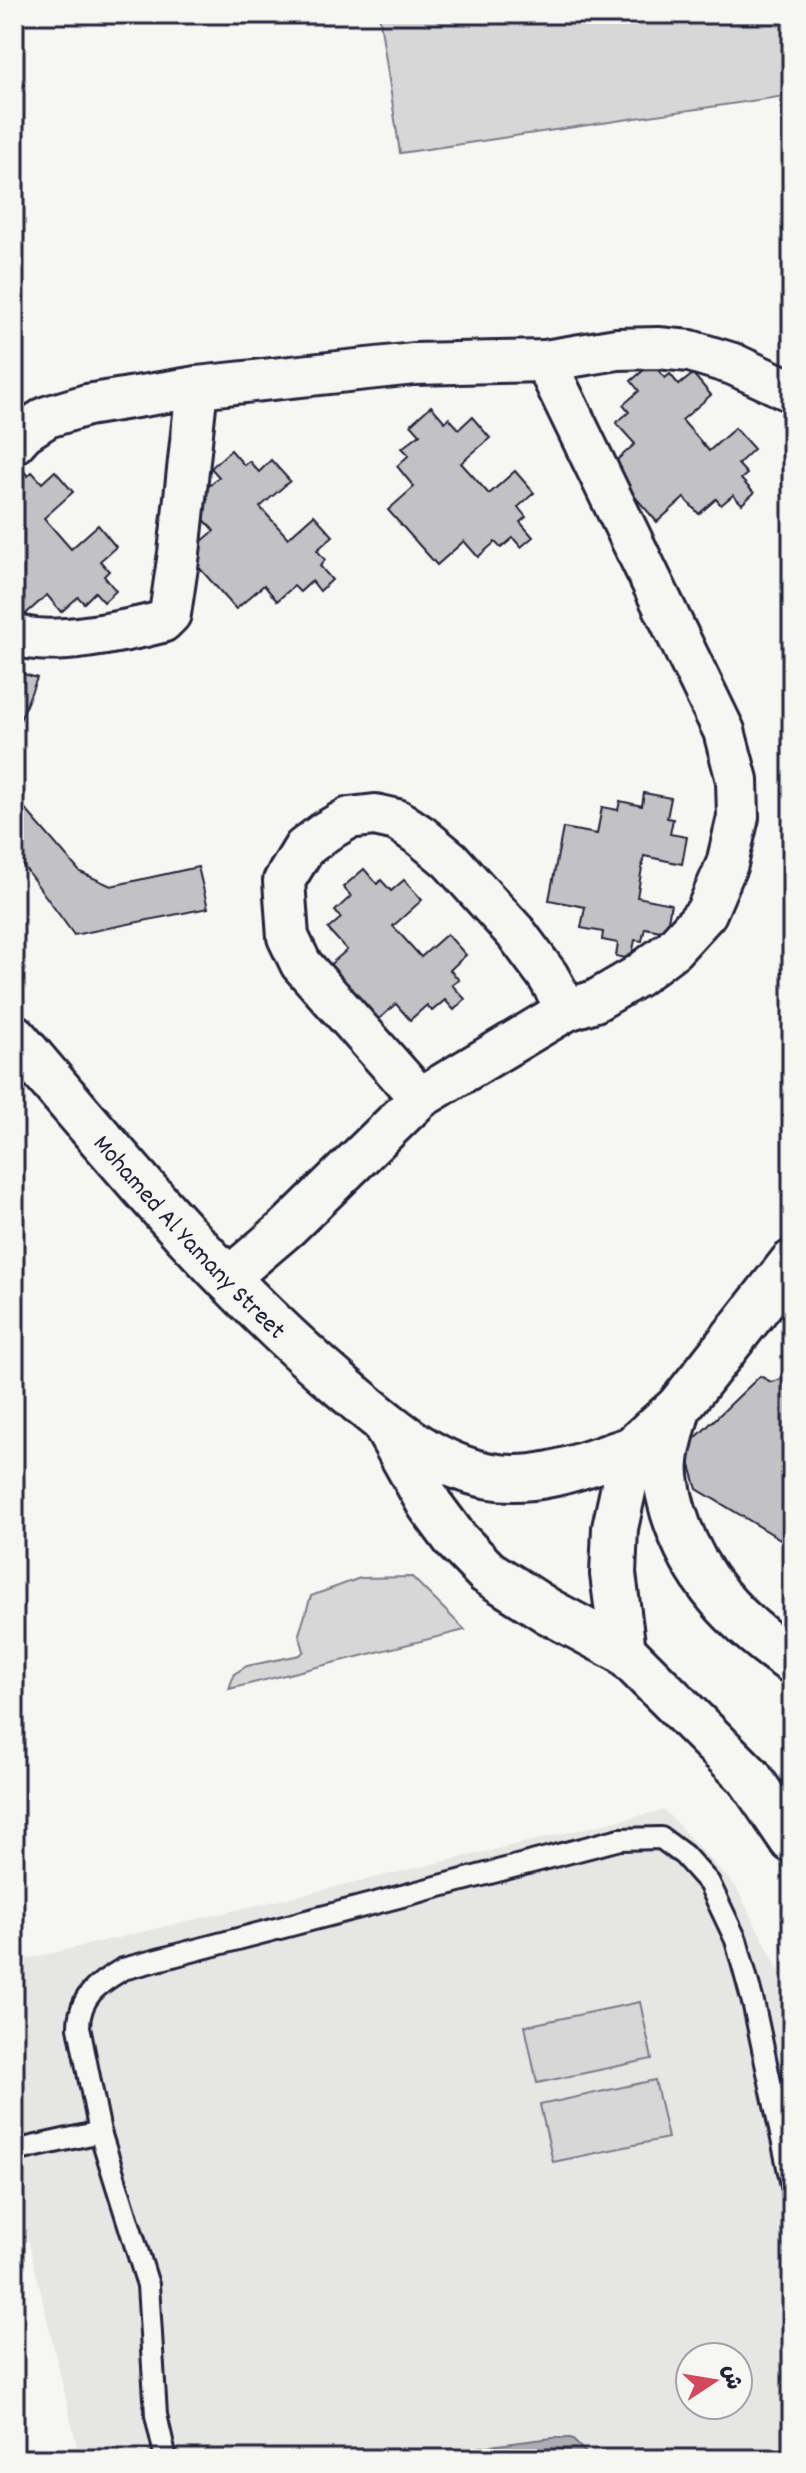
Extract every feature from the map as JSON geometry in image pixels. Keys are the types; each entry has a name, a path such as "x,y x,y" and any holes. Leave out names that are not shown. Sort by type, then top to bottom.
{"main road":[{"name":"Mohamed Al Yamany Street","path":"14,1037 226,1280 296,1348 383,1421 423,1450 470,1471 494,1477 529,1477 561,1472 632,1449"},
{"path":"623,1651 613,1574 615,1528 632,1449 678,1408 792,1263"},
{"path":"678,1408 665,1463 669,1496 692,1558 715,1593 755,1635 792,1661"},
{"name":"Mohamed Al Yamany Street","path":"383,1421 430,1505 456,1540 487,1572 548,1611 623,1651 749,1777 792,1840"}],"street":[{"path":"14,443 24,432 47,417 87,405 197,387 414,364 545,361 617,349 690,351 733,364 787,389"},
{"path":"226,1280 288,1227 420,1098 567,1010 595,1001 636,977 673,949 706,913 727,864 738,817 737,780 724,731 545,361"},
{"path":"14,633 38,640 107,635 137,629 166,619 170,614 197,387"},
{"path":"420,1098 301,964 288,937 284,881 304,848 337,825 349,818 375,815 397,820 421,836 450,860 516,933 548,976 567,1010"}],"lane":[{"path":"166,2459 156,2415 148,2285 100,2132 79,2027 79,2015 87,1995 102,1981 123,1969 620,1839 661,1838 684,1855 709,1883 736,1940 754,2006 792,2186"},
{"path":"14,2151 100,2132"}],"shaded area":[{"path":"379,14 792,14 792,95 400,153"},
{"path":"412,1577 465,1630 229,1689 234,1674 247,1666 300,1655 304,1651 299,1634 311,1596 360,1578"},
{"path":"664,1810 736,1887 792,1995 792,2459 80,2459 22,2213 14,2166 14,1962"},
{"path":"640,2002 652,2059 537,2083 525,2026"},
{"path":"655,2080 668,2138 553,2162 540,2105"},
{"path":"571,2438 587,2454 587,2459 434,2459 481,2447"}],"building":[{"path":"652,363 665,378 670,374 679,385 693,374 711,395 682,420 709,451 735,428 754,449 738,464 747,474 741,479 754,493 742,504 733,495 721,505 716,499 699,514 684,498 657,522 609,467 635,444 616,423 629,412 623,405 639,391 631,381"},
{"path":"431,406 445,422 449,418 459,429 472,417 490,438 461,463 489,494 515,471 534,493 518,507 526,517 520,522 533,537 521,547 513,538 501,548 495,542 478,557 464,541 437,565 388,510 414,487 397,466 409,455 402,448 420,434 411,424"},
{"path":"231,450 244,465 249,461 259,472 271,460 290,481 260,507 288,538 314,515 333,536 317,550 325,560 320,566 332,580 320,591 312,581 300,592 294,586 277,601 264,585 236,609 187,554 214,531 196,510 208,499 202,492 219,477 211,468"},
{"path":"14,461 28,476 32,472 42,483 55,471 73,492 44,518 71,549 98,525 116,547 100,561 109,571 104,576 116,591 104,602 95,592 84,603 78,597 61,612 47,595 19,620 14,614"},
{"path":"14,671 37,678 14,735"},
{"path":"644,793 671,798 667,818 673,819 670,834 687,837 682,864 644,856 637,897 671,904 666,932 645,928 642,941 635,940 631,959 616,956 618,943 602,940 603,932 581,928 585,907 549,900 563,828 597,834 602,807 618,810 620,801 642,806"},
{"path":"14,796 80,872 111,886 198,867 208,908 74,935 14,853"},
{"path":"364,869 377,884 381,880 391,891 404,880 422,900 393,926 421,957 447,934 466,955 450,970 459,980 452,985 465,999 454,1010 445,1000 432,1011 427,1005 410,1020 396,1004 369,1028 320,973 347,950 328,929 341,918 335,911 351,896 343,887"},
{"path":"760,1376 771,1382 792,1376 792,1546 697,1489 685,1448"}]}
